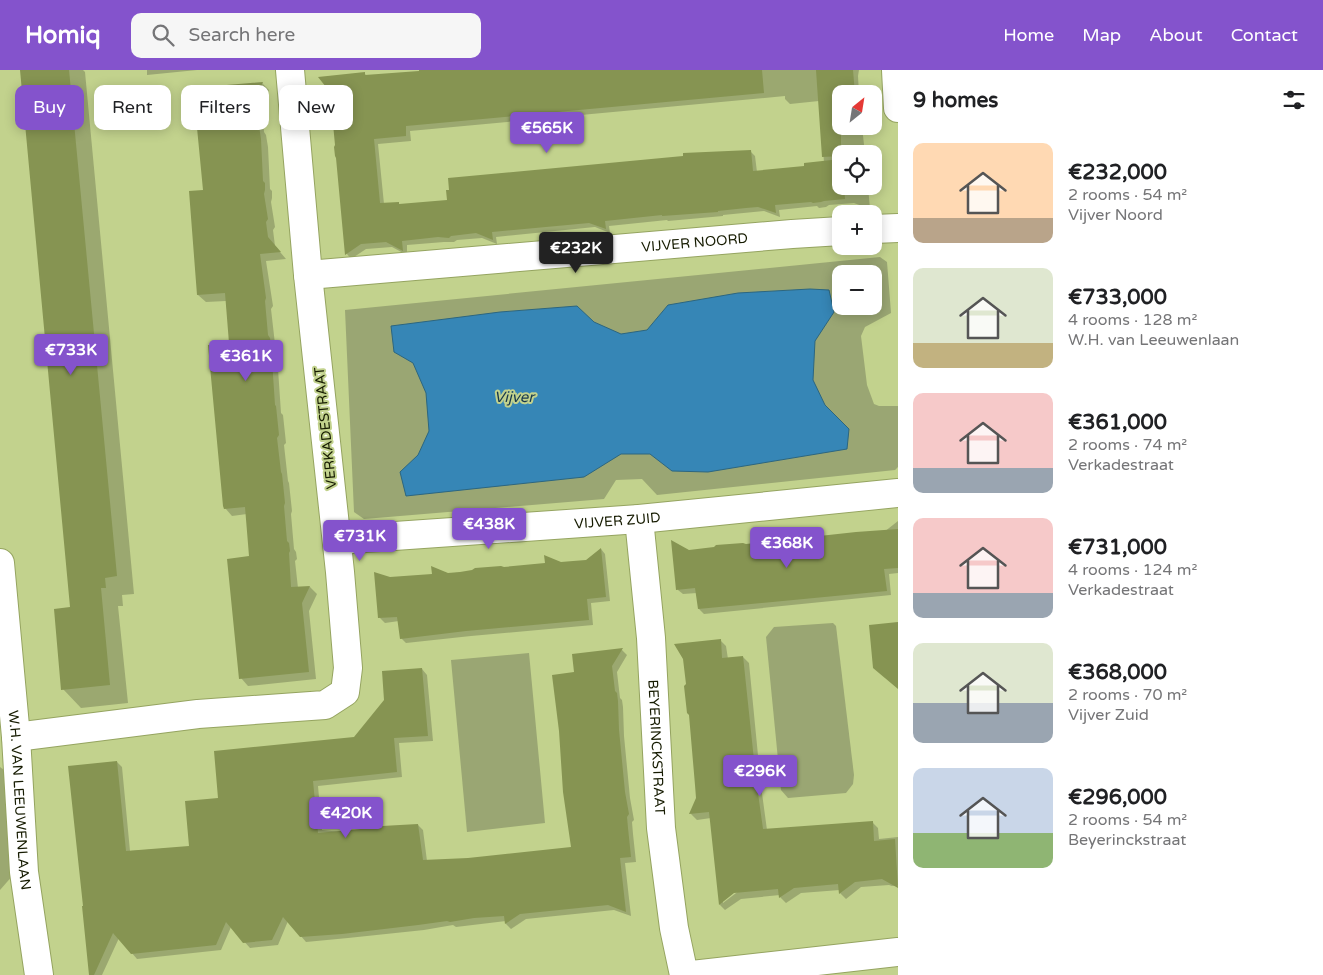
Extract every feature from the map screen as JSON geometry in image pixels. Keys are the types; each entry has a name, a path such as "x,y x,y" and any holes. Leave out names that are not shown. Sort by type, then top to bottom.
{"street":[{"name":"VERKADESTRAAT","path":"10,726 325,705 345,692 348,668 308,275 290,70"},
{"path":"896,70 898,108"},
{"path":"882,229 898,228"},
{"name":"VIJVER NOORD","path":"308,275 832,232"},
{"name":"VIJVER ZUID","path":"336,540 639,519 898,492"},
{"name":"BEYERINCKSTRAAT","path":"639,519 651,638 661,828 674,928 684,975"},
{"name":"W.H. VAN LEEUWENLAAN","path":"0,563 10,726 9,772 39,975"},
{"path":"692,975 815,968 898,952"}],"green space":[{"path":"147,70 197,70 147,75"},
{"name":"Vijver","path":"880,257 887,262 891,313 865,327 861,336 867,385 874,404 879,406 898,406 898,467 895,470 657,495 642,479 616,480 604,499 364,519 354,512 345,310"},
{"path":"833,623 836,626 854,775 853,784 846,793 788,798 781,790 766,637 774,627"},
{"path":"529,653 545,823 467,832 451,660"}],"water":[{"name":"Vijver","path":"810,289 829,290 832,315 815,341 813,380 825,405 849,429 847,449 708,472 672,471 650,454 621,454 584,477 406,496 400,472 418,455 429,431 426,393 413,363 394,352 391,326 500,312 577,306 594,322 621,334 647,330 668,305 738,293"}],"building":[{"path":"20,70 69,70 70,85 21,85"},
{"path":"762,70 764,93 406,126 406,136 374,139 380,203 399,202 399,204 447,200 446,190 449,190 448,178 683,156 683,153 751,150 753,171 804,166 804,163 832,160 832,195 845,195 845,199 775,205 776,213 758,207 605,221 606,229 589,223 492,232 493,240 476,233 451,236 449,238 438,237 402,241 403,251 386,242 361,244 345,255 334,130 353,130 353,85 324,85 318,77 365,72 365,75 419,71"},
{"path":"816,70 853,70 854,85 832,85 832,135 841,135 841,145 832,145 832,156 822,157"},
{"path":"263,82 262,85 227,85"},
{"path":"26,130 75,130 117,576 105,578 106,588 101,588 110,685 61,690 54,609 70,607"},
{"path":"197,130 260,130 268,237 281,252 260,254 266,298 268,335 271,345 279,435 277,438 285,503 287,541 290,551 291,587 310,586 302,603 309,672 239,679 227,559 249,556 245,507 224,509 223,506 208,345 229,343 225,293 197,295 189,191 203,190"},
{"path":"898,529 898,568 884,569 887,591 698,609 695,588 676,590 671,540 689,550 714,547 716,545 746,544"},
{"path":"601,548 606,597 587,599 589,620 400,639 397,617 378,618 374,572 390,577 432,574 431,566 448,573 460,572 475,568 545,563 544,555 561,562 586,560"},
{"path":"898,622 898,689 873,668 869,625"},
{"path":"721,639 722,658 743,656 763,829 873,821 874,841 895,839 898,888 882,879 855,882 839,894 838,884 794,888 779,898 778,889 734,893 719,905 709,812 689,814 696,798 689,715 687,713 684,686 686,684 683,659 674,644"},
{"path":"623,648 612,666 618,701 625,792 629,814 627,817 631,857 620,858 626,912 608,905 520,914 505,924 504,916 300,937 283,917 272,940 243,943 226,922 216,945 131,954 113,933 94,975 89,975 68,766 117,761 126,851 189,846 185,801 218,798 214,751 354,737 384,700 382,671 422,668 428,736 394,738 397,772 313,781 318,833 418,824 423,860 468,858 571,847 563,792 559,731 552,675 574,672 572,654"}]}
